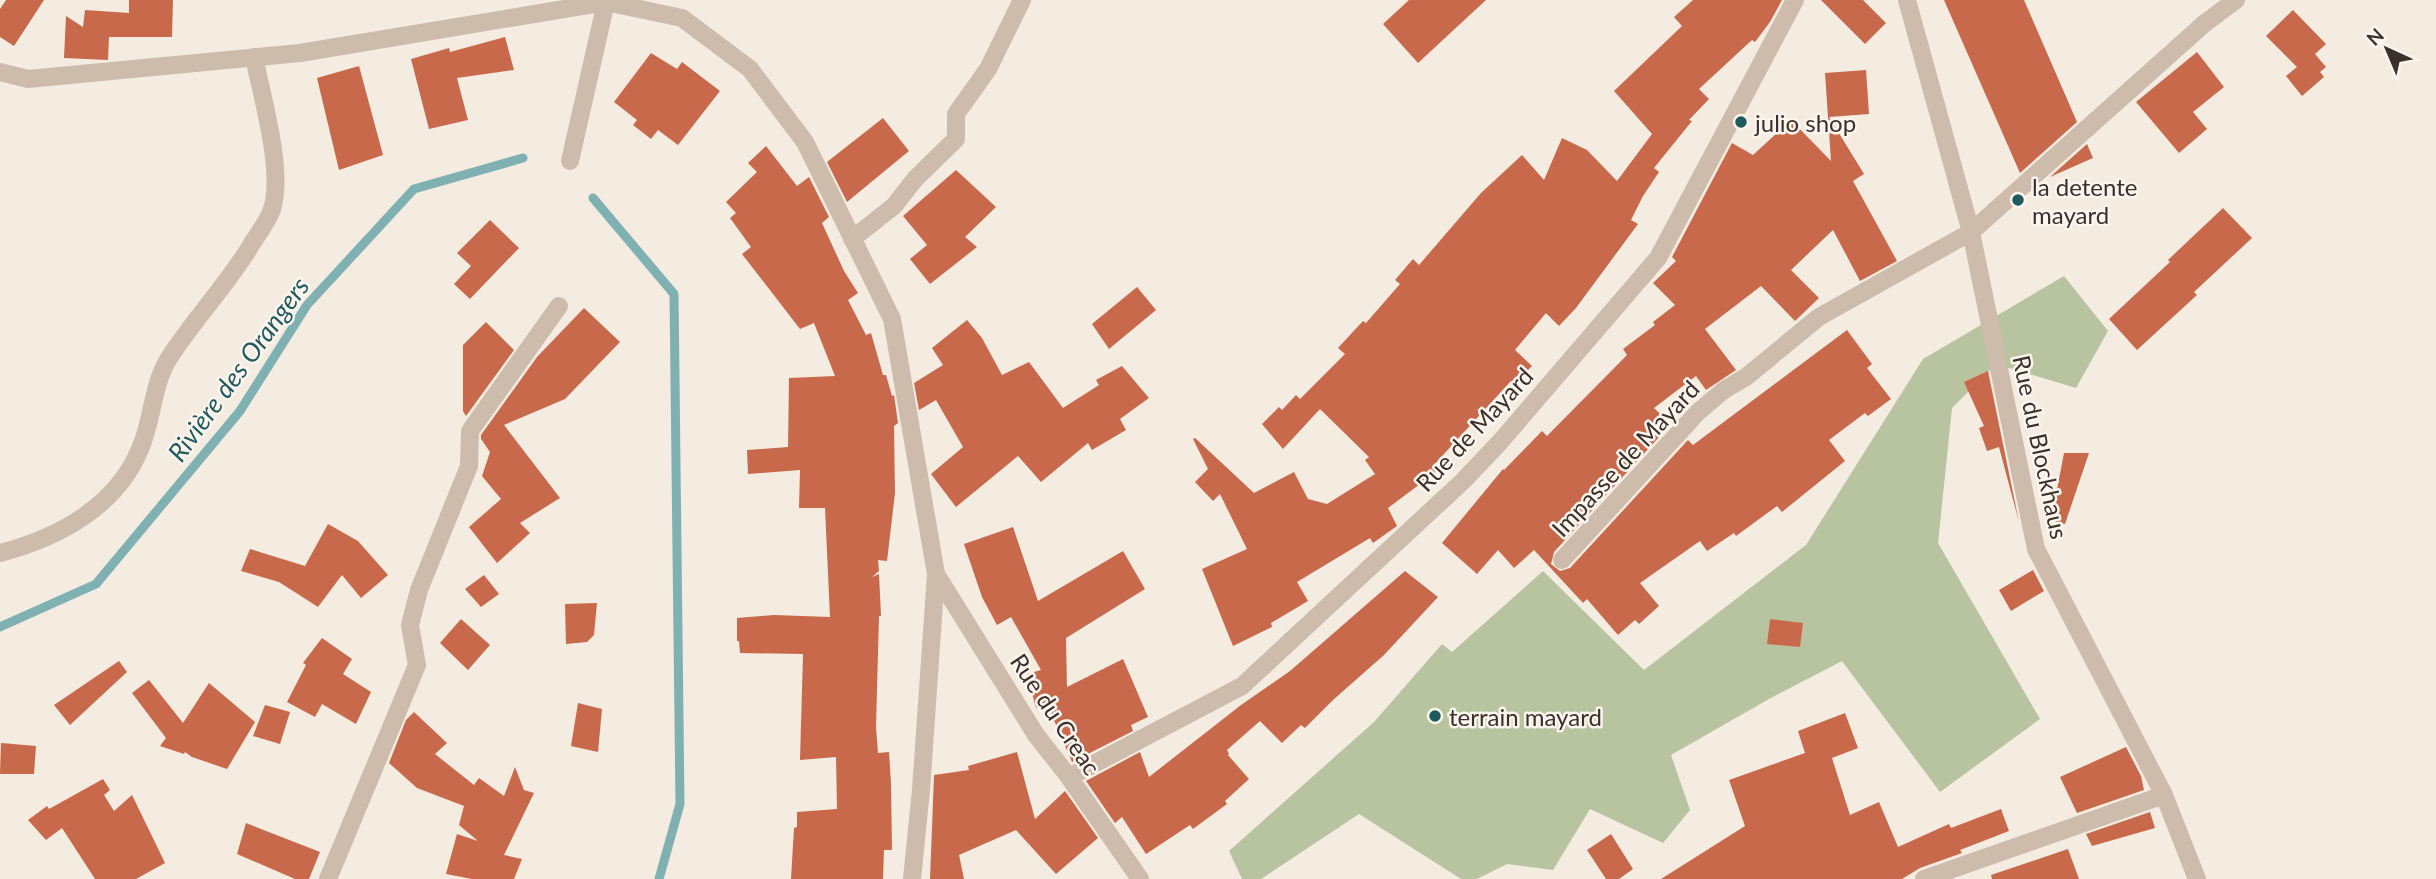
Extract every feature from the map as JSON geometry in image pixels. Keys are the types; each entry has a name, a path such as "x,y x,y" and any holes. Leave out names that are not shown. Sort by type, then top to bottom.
{"street":[{"path":"852,239 894,206 915,179 956,139 956,114 988,69 1022,0"},
{"name":"Rue de Mayard","path":"1069,776 1241,685 1453,490 1500,442 1658,258 1795,0"},
{"name":"Rue du Blockhaus","path":"1907,0 1971,232 2036,549 2164,795 2197,879"},
{"name":"Impasse de Mayard","path":"1562,560 1698,412 1724,390 1746,377 1819,317 1971,232 2206,23 2236,0"},
{"path":"570,161 606,2"},
{"path":"0,72 27,79 300,53 606,2 682,18 750,69 805,142 892,319 936,574 912,879"},
{"path":"0,553 71,527 96,508 122,480 140,450 167,360 236,271 272,211 276,184 254,57"},
{"path":"328,879 417,665 411,625 419,590 469,466 470,431 559,306"},
{"name":"Rue du Creac","path":"936,574 1036,735 1069,776 1140,879"},
{"path":"1924,879 2164,795"}],"green space":[{"path":"2064,276 2108,331 2076,388 1996,364 1952,408 1938,543 2040,719 1940,792 1842,661 1671,755 1690,810 1663,843 1590,809 1553,870 1507,864 1477,879 1461,879 1359,814 1261,879 1242,879 1229,851 1374,722 1442,644 1452,652 1543,571 1644,670 1806,545 1923,359"}],"building":[{"path":"6,0 44,0 14,46 0,37 0,9"},
{"path":"129,0 173,0 172,37 109,37 108,60 64,58 66,16 83,27 85,10 129,13"},
{"path":"1409,0 1486,0 1418,63 1383,24"},
{"path":"1693,0 1782,0 1755,42 1752,40 1699,89 1709,99 1689,120 1692,121 1654,168 1659,172 1631,220 1638,224 1576,308 1559,326 1546,313 1515,350 1532,366 1514,384 1511,381 1432,467 1436,472 1388,508 1397,526 1373,543 1370,538 1297,582 1308,601 1271,623 1272,627 1233,646 1202,569 1247,549 1220,494 1213,501 1195,482 1208,469 1193,439 1254,493 1294,472 1308,499 1327,504 1375,474 1365,460 1369,457 1320,409 1283,449 1262,424 1279,407 1282,410 1296,395 1300,399 1345,354 1338,348 1363,321 1366,323 1400,284 1395,280 1413,259 1419,265 1481,193 1522,155 1544,180 1562,138 1587,150 1617,181 1652,134 1614,91 1682,26 1674,17"},
{"path":"1821,0 1863,0 1886,23 1865,44"},
{"path":"1944,0 2024,0 2077,122 2020,173"},
{"path":"2293,10 2326,44 2315,54 2326,67 2320,72 2324,77 2302,96 2286,76 2297,67 2266,36"},
{"path":"505,37 514,70 457,78 468,120 429,129 411,59"},
{"path":"2197,52 2224,87 2193,112 2207,129 2179,153 2136,102"},
{"path":"651,53 677,69 682,62 720,91 678,145 658,130 651,139 633,125 637,120 614,102"},
{"path":"359,66 383,155 339,170 317,78"},
{"path":"1866,70 1869,114 1829,117 1864,174 1853,181 1897,261 1860,281 1833,230 1791,270 1819,298 1795,321 1761,286 1705,329 1736,370 1706,390 1696,376 1654,408 1671,424 1554,552 1551,564 1560,571 1570,568 1688,440 1693,445 1847,330 1872,364 1867,368 1891,399 1868,416 1865,413 1829,440 1845,461 1782,512 1777,506 1736,536 1734,533 1707,551 1700,541 1640,583 1659,606 1639,624 1635,620 1618,635 1587,599 1583,603 1534,550 1514,568 1498,550 1477,574 1442,543 1503,469 1542,431 1547,436 1627,355 1623,349 1655,325 1653,322 1675,305 1653,283 1676,261 1672,257 1732,143 1753,155 1791,120 1831,161 1825,73"},
{"path":"883,118 909,151 847,202 827,162"},
{"path":"2087,144 2093,158 2050,177"},
{"path":"766,146 797,186 809,177 829,217 822,223 844,271 858,293 848,300 866,335 871,333 883,375 886,375 892,396 894,395 898,423 894,426 895,493 887,561 878,560 879,571 872,577 879,574 881,616 876,727 878,753 889,752 891,783 892,850 884,850 883,879 791,879 797,812 837,809 836,757 800,760 803,654 740,653 737,641 737,618 774,615 830,617 825,508 799,508 800,470 748,474 747,450 788,447 789,378 835,376 814,323 800,329 742,254 751,247 730,218 736,213 726,202 757,172 748,163"},
{"path":"956,170 996,207 965,237 977,247 930,284 910,259 927,245 903,216"},
{"path":"2223,208 2252,238 2194,292 2197,295 2137,350 2109,319"},
{"path":"490,220 519,248 470,299 454,284 471,266 457,253"},
{"path":"1137,287 1156,310 1109,349 1092,324"},
{"path":"584,308 620,342 565,399 504,425 560,498 520,523 530,533 497,563 469,527 501,499 482,476 490,452 481,435 537,357"},
{"path":"967,320 982,338 1002,375 1029,362 1063,408 1099,385 1096,380 1122,366 1149,398 1120,419 1126,430 1092,450 1088,443 1041,482 1018,456 956,507 931,474 963,447 936,400 919,410 914,383 943,365 932,348"},
{"path":"486,322 514,350 466,416 463,411 463,345"},
{"path":"1988,371 2019,522 1999,447 1987,451 1979,428 1984,426 1964,382"},
{"path":"2064,453 2089,453 2065,524 2051,521"},
{"path":"328,524 358,541 388,575 361,598 342,575 318,607 279,582 241,571 250,549 305,566"},
{"path":"1013,527 1038,601 1123,551 1145,589 1066,638 1067,687 1123,659 1148,717 1131,725 1133,731 1072,762 1047,704 1036,708 1027,674 1041,670 1011,617 997,625 982,597 964,544"},
{"path":"2033,570 2044,591 2011,611 1999,590"},
{"path":"1405,571 1438,597 1384,655 1305,728 1301,725 1282,743 1260,721 1227,750 1228,755 1249,779 1225,801 1227,804 1193,829 1190,825 1146,854 1122,817 1115,823 1086,781 1140,752 1149,777 1241,705 1290,671"},
{"path":"484,575 499,594 481,607 465,589"},
{"path":"597,603 594,635 587,642 566,644 565,604"},
{"path":"461,619 490,645 468,670 440,643"},
{"path":"1770,619 1803,623 1800,647 1767,644"},
{"path":"322,638 352,659 343,674 371,692 356,724 322,704 315,717 287,702 306,665 303,663"},
{"path":"119,661 127,672 70,725 54,705"},
{"path":"149,680 183,723 209,683 255,722 227,769 185,752 184,754 160,746 166,738 132,693"},
{"path":"578,703 602,709 598,752 571,746"},
{"path":"265,705 290,712 280,744 253,736"},
{"path":"414,712 447,743 435,754 474,785 479,778 504,796 515,767 524,790 534,793 504,855 522,859 514,879 472,879 446,874 457,834 478,841 459,825 464,806 417,788 389,763 406,720"},
{"path":"1845,713 1858,748 1832,758 1850,815 1879,802 1898,847 1949,824 1951,828 2001,809 2009,831 1960,850 1962,853 1920,868 1902,879 1661,879 1745,826 1729,780 1805,753 1798,731"},
{"path":"1,743 36,746 34,774 0,774"},
{"path":"2126,747 2141,776 2144,790 2077,813 2060,777"},
{"path":"1017,752 1035,819 1065,791 1098,838 1056,874 1016,830 959,855 964,879 930,879 934,775 969,770 968,766"},
{"path":"103,779 110,790 104,795 114,811 132,795 165,863 136,879 95,879 62,828 46,840 28,820 47,806 49,809"},
{"path":"2150,812 2155,828 2092,846 2086,834"},
{"path":"246,823 320,852 309,879 295,879 237,854"},
{"path":"1611,834 1633,869 1619,879 1606,879 1587,850"},
{"path":"2068,849 2079,879 1992,879 1991,875"}],"waterway":[{"name":"Rivière des Orangers","path":"0,627 96,584 240,411 307,305 414,189 523,158"},
{"name":"Rivière des Orangers","path":"593,198 674,294 680,804 659,879"}],"place":[{"name":"julio shop","path":"1741,122"},
{"name":"la detente mayard","path":"2018,200"},
{"name":"terrain mayard","path":"1435,716"}]}
